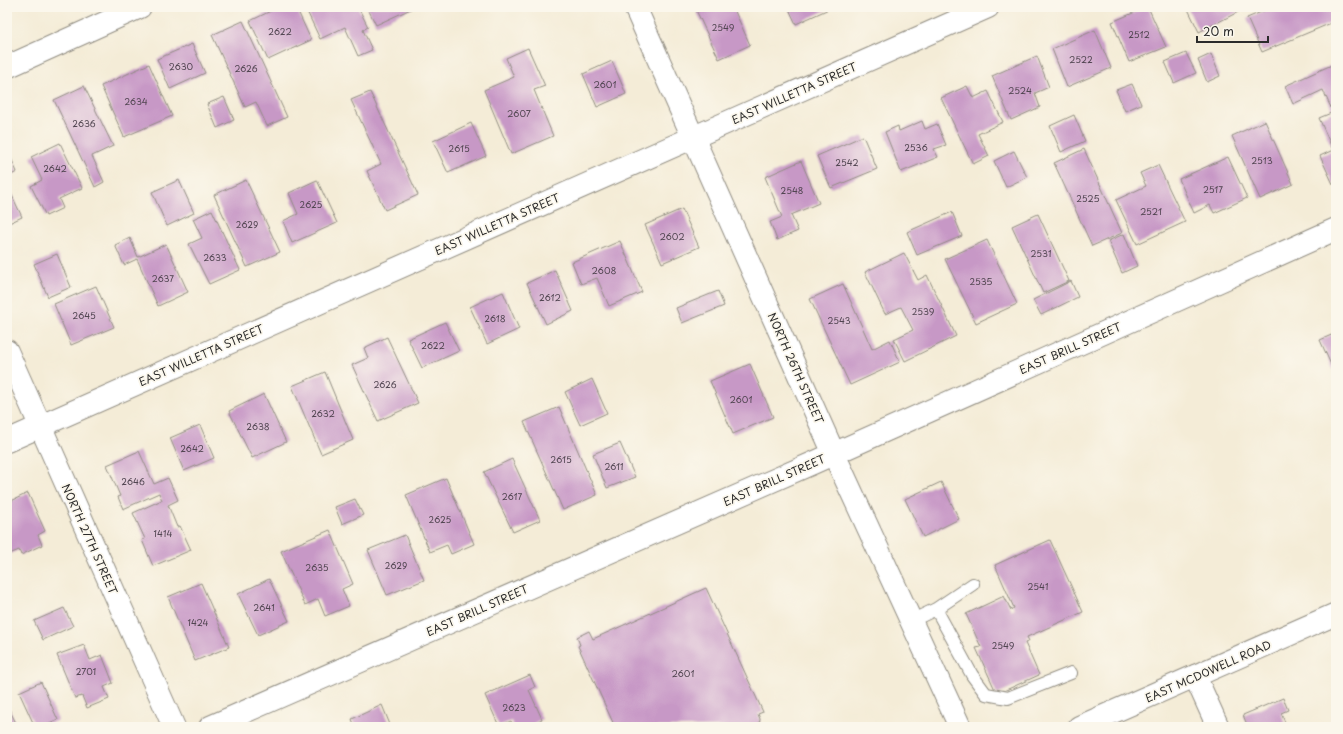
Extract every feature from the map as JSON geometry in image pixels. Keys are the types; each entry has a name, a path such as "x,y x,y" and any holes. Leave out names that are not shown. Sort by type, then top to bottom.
{"street":[{"path":"7,67 140,7"},
{"name":"NORTH 26TH STREET","path":"635,7 834,454 960,727"},
{"name":"EAST WILLETTA STREET","path":"7,441 988,7"},
{"name":"EAST BRILL STREET","path":"210,727 834,454 1336,229"},
{"name":"NORTH 27TH STREET","path":"7,351 174,727"},
{"name":"EAST MCDOWELL ROAD","path":"1079,727 1336,614"},
{"path":"1195,676 1218,727"}],"lane":[{"path":"911,621 936,609 973,584"},
{"path":"936,609 972,675 986,694 1008,698 1071,673"}],"building":[{"path":"279,7 296,7 311,40 268,60 250,21"},
{"path":"305,7 358,7 368,27 363,30 372,50 358,56 345,27 320,39"},
{"path":"367,7 415,7 376,25"},
{"path":"702,7 733,7 750,45 719,59 696,10"},
{"path":"788,7 833,7 796,24"},
{"path":"1147,7 1166,47 1129,62 1112,22"},
{"path":"1187,7 1235,7 1238,12 1199,32"},
{"path":"1273,7 1336,7 1336,21 1262,52 1247,18"},
{"path":"243,21 287,117 267,126 256,102 245,107 212,35"},
{"path":"1095,30 1111,68 1067,87 1052,49"},
{"path":"192,44 205,73 170,89 157,59"},
{"path":"528,48 545,86 534,90 553,136 511,154 484,90 514,77 506,58"},
{"path":"1186,53 1196,73 1174,83 1165,62"},
{"path":"1211,54 1220,76 1207,82 1198,60"},
{"path":"1037,56 1049,87 1035,93 1040,107 1011,120 992,76"},
{"path":"612,61 626,94 597,107 583,74"},
{"path":"1336,63 1336,108 1332,110 1323,90 1293,104 1285,86"},
{"path":"149,64 172,116 124,137 101,86"},
{"path":"1132,84 1141,104 1125,111 1116,90"},
{"path":"84,86 113,146 92,156 104,182 95,187 54,100"},
{"path":"967,86 973,98 988,91 1003,122 978,134 989,156 973,164 941,98"},
{"path":"370,92 418,195 385,210 367,171 381,164 351,100"},
{"path":"224,97 234,120 217,128 207,104"},
{"path":"1336,111 1336,182 1333,184 1320,156 1333,150 1319,118"},
{"path":"1074,115 1085,141 1061,152 1050,126"},
{"path":"922,121 925,129 937,124 946,145 934,149 938,157 901,172 885,132 898,126 899,131"},
{"path":"1265,121 1293,184 1260,199 1232,136"},
{"path":"471,123 486,156 448,173 433,141"},
{"path":"863,136 877,169 831,188 817,156"},
{"path":"60,143 82,188 59,199 63,208 46,216 31,186 42,180 31,157"},
{"path":"7,149 17,172 7,177"},
{"path":"1084,149 1122,233 1092,246 1054,163"},
{"path":"1014,151 1027,177 1006,187 994,161"},
{"path":"1228,157 1247,198 1214,213 1210,205 1194,213 1179,179"},
{"path":"801,161 819,203 791,215 798,231 777,240 770,222 782,217 765,177"},
{"path":"1158,165 1185,222 1137,244 1116,200 1146,186 1140,173"},
{"path":"179,180 194,213 167,226 152,192"},
{"path":"246,180 280,252 247,267 214,195"},
{"path":"317,180 337,223 292,243 283,221 298,214 289,193"},
{"path":"9,189 22,217 7,224 7,190"},
{"path":"682,209 699,247 662,263 645,225"},
{"path":"212,210 240,270 209,284 189,244 202,238 193,219"},
{"path":"952,212 962,236 917,255 907,232"},
{"path":"1038,214 1069,281 1043,293 1012,226"},
{"path":"1124,234 1137,266 1122,273 1108,241"},
{"path":"130,238 138,257 166,244 188,292 158,306 137,259 124,265 115,245"},
{"path":"987,240 1017,304 976,323 945,259"},
{"path":"620,241 642,292 609,306 597,278 581,284 572,262"},
{"path":"904,253 918,280 927,275 956,336 905,361 894,339 913,330 901,307 885,314 865,272"},
{"path":"57,254 71,287 48,297 34,264"},
{"path":"555,270 573,311 546,324 527,283"},
{"path":"1071,281 1078,297 1041,315 1033,300"},
{"path":"843,284 872,349 890,340 900,362 850,385 810,299"},
{"path":"96,286 114,327 71,345 54,304"},
{"path":"718,291 724,306 682,323 676,308"},
{"path":"503,292 519,329 487,344 470,307"},
{"path":"445,322 459,351 422,368 408,339"},
{"path":"1336,333 1336,376 1320,340"},
{"path":"387,337 418,403 378,421 352,365 368,358 364,348"},
{"path":"750,364 773,417 733,434 710,381"},
{"path":"325,372 353,440 321,454 292,386"},
{"path":"592,379 607,413 580,425 565,392"},
{"path":"264,394 286,442 252,458 229,411"},
{"path":"559,407 597,495 563,510 524,422"},
{"path":"200,425 214,458 184,471 170,438"},
{"path":"620,443 635,477 607,488 593,454"},
{"path":"139,451 154,484 168,478 178,500 168,505 177,527 180,526 191,550 153,566 142,540 145,539 133,513 162,500 159,493 123,509 118,497 120,496 107,465"},
{"path":"512,459 540,520 513,532 484,472"},
{"path":"446,478 474,544 451,554 447,545 430,552 406,495"},
{"path":"941,482 959,519 923,537 905,499"},
{"path":"28,493 45,531 38,535 42,545 21,555 19,550 7,555 7,503"},
{"path":"355,499 363,515 342,524 335,507"},
{"path":"330,530 353,584 342,589 349,606 325,616 318,599 305,605 281,551"},
{"path":"405,535 424,580 387,595 368,550"},
{"path":"1050,540 1083,612 1027,637 1029,641 1025,643 1039,675 997,694 976,648 981,647 966,614 1004,596 1011,610 1014,608 995,565"},
{"path":"269,579 289,621 258,635 238,594"},
{"path":"201,583 229,647 195,661 168,597"},
{"path":"706,588 763,712 758,714 760,719 759,727 615,727 578,646 580,645 577,637 589,631 593,639"},
{"path":"64,608 73,626 43,640 34,621"},
{"path":"84,645 90,660 102,655 113,683 104,687 109,699 87,708 82,696 75,698 57,655"},
{"path":"530,675 535,687 529,690 542,719 534,723 535,727 514,727 511,721 499,726 485,695"},
{"path":"41,682 58,720 43,727 35,727 19,692"},
{"path":"1283,698 1288,710 1281,713 1287,727 1248,727 1243,715"},
{"path":"7,705 18,727 7,727"},
{"path":"382,705 391,727 355,727 352,719"}]}
